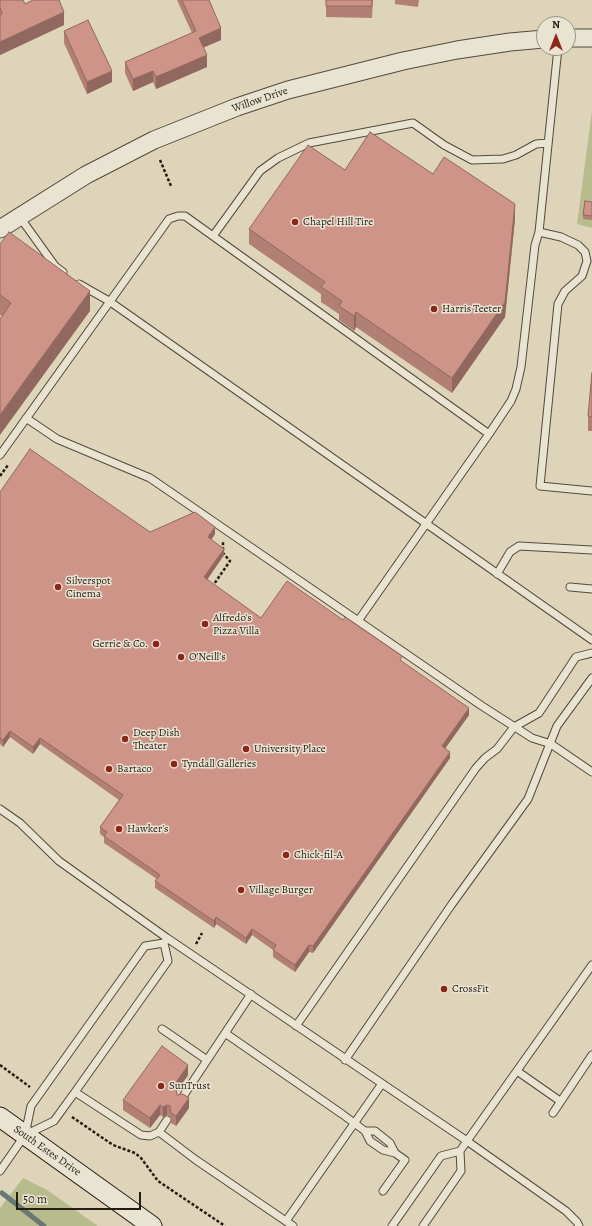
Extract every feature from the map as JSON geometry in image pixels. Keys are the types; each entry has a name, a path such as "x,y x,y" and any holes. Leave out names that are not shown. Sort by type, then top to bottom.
{"main road":[{"name":"South Estes Drive","path":"0,1117 152,1226"}],"street":[{"path":"576,38 592,38"},
{"name":"Willow Drive","path":"0,229 18,216 86,175 154,140 237,107 288,90 403,61 464,49 536,40"}],"lane":[{"path":"358,621 511,401 519,378 535,245 539,232 557,56"},
{"path":"213,236 260,171 278,158 309,143 413,123 444,144 472,160 503,159 516,155 536,144 548,143"},
{"path":"18,216 55,266 83,287 109,301 592,640"},
{"path":"0,455 169,219 185,216 489,434"},
{"path":"539,232 561,237 578,245 584,252 588,261 582,276 565,290 558,304 540,486 592,491"},
{"path":"26,418 57,439 150,478 514,727 532,738 551,744 592,772"},
{"path":"497,574 510,552 518,546 592,550"},
{"path":"570,587 592,589"},
{"path":"296,1026 476,768 485,758 497,749 514,727 540,713 576,657 592,653"},
{"path":"345,1060 452,904 528,799 557,726 592,678"},
{"path":"0,809 20,823 60,861 166,940 251,994 381,1085 467,1141 566,1211 579,1226"},
{"path":"25,1135 54,1121 62,1110 168,961 166,940"},
{"path":"0,1171 25,1135 31,1106 145,946 166,940"},
{"path":"392,1226 441,1156 460,1150 467,1141 592,965"},
{"path":"180,1101 251,994"},
{"path":"162,1030 207,1060"},
{"path":"225,1032 365,1131 370,1141 383,1150 395,1153 405,1160 383,1191"},
{"path":"553,1113 592,1055"},
{"path":"517,1071 560,1101"},
{"path":"286,1221 381,1085"},
{"path":"75,1092 141,1135 150,1136 159,1132 166,1120"},
{"path":"365,1131 375,1131 390,1142 395,1153"},
{"path":"159,1132 196,1160 293,1226"},
{"path":"423,1226 461,1171 460,1150"}],"path":[{"path":"160,160 171,186"},
{"path":"0,476 8,464"},
{"path":"210,589 230,561 223,554 222,538"},
{"path":"0,1065 39,1094"},
{"path":"62,1110 113,1145 141,1158 158,1181 225,1226"}],"green space":[{"path":"592,111 592,228 577,224"},
{"path":"23,1178 47,1190 98,1226 0,1226 0,1208"}],"building":[{"path":"0,0 23,0 25,4 33,0 59,0 64,12 0,42 0,15 2,14"},
{"path":"182,0 209,0 221,28 199,38 207,55 156,77 153,71 133,79 125,62 196,31"},
{"path":"326,0 372,0 372,6 326,6"},
{"path":"88,20 112,71 87,82 64,31"},
{"path":"370,132 433,174 444,157 515,204 505,302 452,378 356,312 354,316 339,306 342,301 321,287 325,282 249,229 308,145 345,170"},
{"path":"585,201 592,202 592,216 583,215"},
{"path":"9,232 90,291 0,415 0,319 11,303 0,295 0,244"},
{"path":"592,373 592,417 588,416"},
{"name":"University Place","path":"30,449 150,532 195,512 215,527 208,537 224,549 204,577 261,618 287,581 343,620 345,617 402,656 400,660 469,708 442,746 450,752 313,946 309,945 295,965 273,950 276,945 252,929 246,938 216,917 214,921 155,881 160,875 104,836 107,832 100,827 123,795 40,738 33,747 10,731 3,740 0,738 0,492"},
{"name":"SunTrust","path":"162,1046 188,1065 173,1087 176,1089 177,1095 183,1094 189,1098 176,1116 171,1113 170,1106 167,1105 163,1107 160,1105 150,1118 123,1100"}],"waterway":[{"path":"2,1193 44,1226"}],"place":[{"name":"Chapel Hill Tire","path":"295,222"},
{"name":"Harris Teeter","path":"434,309"},
{"name":"Silverspot Cinema","path":"58,587"},
{"name":"Alfredo's Pizza Villa","path":"205,624"},
{"name":"Gerrie & Co.","path":"156,644"},
{"name":"O’Neill’s","path":"181,657"},
{"name":"Deep Dish Theater","path":"125,739"},
{"name":"University Place","path":"246,749"},
{"name":"Tyndall Galleries","path":"174,764"},
{"name":"Bartaco","path":"109,769"},
{"name":"Hawker's","path":"119,829"},
{"name":"Chick-fil-A","path":"286,855"},
{"name":"Village Burger","path":"241,890"},
{"name":"CrossFit","path":"444,989"},
{"name":"SunTrust","path":"161,1086"}]}
